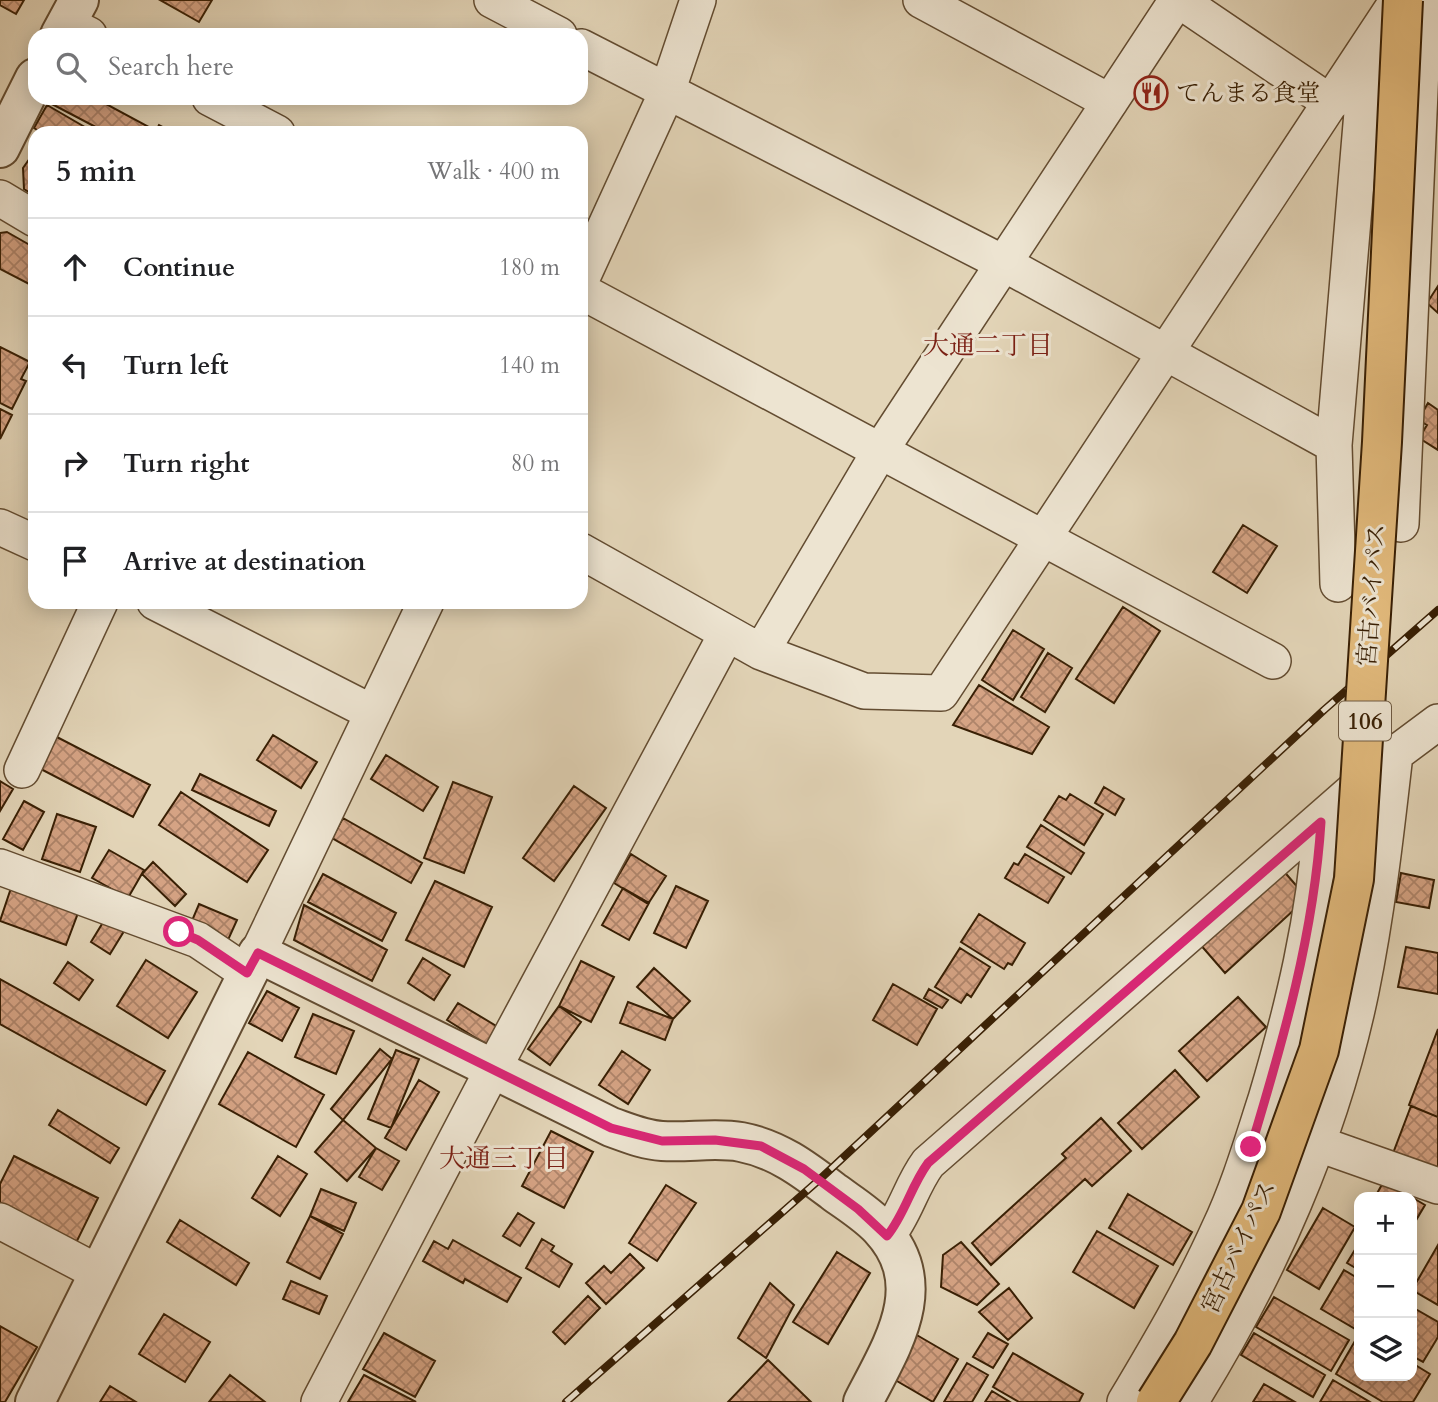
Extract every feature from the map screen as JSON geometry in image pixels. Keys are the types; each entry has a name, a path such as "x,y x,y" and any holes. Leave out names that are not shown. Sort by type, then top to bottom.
{"highway":[{"name":"宮古バイパス","path":"1156,1402 1193,1343 1261,1211 1319,1050 1354,879 1382,442 1401,0"}],"street":[{"path":"492,0 546,28"},
{"path":"588,265 667,92 698,0"},
{"path":"921,0 1110,102"},
{"path":"761,652 880,451 1178,0 1331,103"},
{"path":"1338,584 1334,445 1371,0"},
{"path":"588,555 726,635 761,652 864,691 942,693 1367,45 1401,0"},
{"path":"1401,524 1427,180 1424,0"},
{"path":"588,51 1003,263 1334,445"},
{"path":"0,148 28,92"},
{"path":"223,105 264,126"},
{"path":"1360,137 1427,180"},
{"path":"0,198 28,215"},
{"path":"588,295 1273,661"},
{"path":"0,527 28,541"},
{"path":"22,770 97,609"},
{"path":"169,609 373,713"},
{"path":"35,1402 253,963 423,609"},
{"path":"319,1402 492,1070 726,635"},
{"path":"887,1236 900,1216 915,1181 928,1163 1321,822 1395,754 1438,722"},
{"path":"1190,1402 1221,1352 1264,1269 1316,1143 1361,993 1376,912 1395,754"},
{"path":"1125,1402 1182,1306 1221,1226 1251,1147 1299,974 1317,879 1321,822"},
{"path":"0,867 253,963 492,1070 611,1128 637,1137 662,1141 739,1142 782,1156 858,1209 887,1236 896,1248 905,1269 905,1306 894,1340 863,1402"},
{"path":"1316,1143 1438,1186"},
{"path":"0,1221 99,1273"}],"building":[{"path":"0,0 24,0 16,14 0,5"},
{"path":"160,0 212,0 199,22"},
{"path":"47,105 83,126 35,126"},
{"path":"54,105 108,105 147,126 94,126"},
{"path":"28,161 28,192 24,189 23,168"},
{"path":"7,232 28,244 28,283 0,269 0,233"},
{"path":"1438,286 1438,313 1427,303"},
{"path":"0,347 28,361 28,366 21,379 26,381 12,409 0,403"},
{"path":"1428,403 1438,410 1438,450 1419,438 1427,425 1418,420"},
{"path":"0,409 12,415 0,439"},
{"path":"1243,525 1277,546 1247,593 1213,572"},
{"path":"1123,607 1160,631 1114,703 1076,679"},
{"path":"1013,630 1044,649 1013,700 982,680"},
{"path":"1048,653 1072,668 1045,712 1021,697"},
{"path":"979,685 1049,727 1032,754 953,725"},
{"path":"51,734 150,785 133,817 35,766"},
{"path":"273,735 317,762 301,788 257,760"},
{"path":"386,755 438,787 423,811 371,779"},
{"path":"200,774 276,811 269,826 192,790"},
{"path":"0,781 13,789 0,811"},
{"path":"453,782 492,797 464,873 424,858"},
{"path":"574,786 606,808 554,881 523,858"},
{"path":"1104,787 1124,799 1115,815 1095,803"},
{"path":"181,792 268,850 247,882 159,825"},
{"path":"1070,794 1103,814 1084,845 1044,820 1059,796 1066,800"},
{"path":"24,801 44,812 23,850 3,839"},
{"path":"57,814 96,827 80,872 42,859"},
{"path":"343,818 422,863 411,883 332,838"},
{"path":"1041,825 1084,853 1071,874 1027,847"},
{"path":"109,850 144,870 128,898 92,878"},
{"path":"631,854 666,876 648,904 614,883"},
{"path":"1025,854 1064,877 1048,903 1005,878 1014,863 1018,865"},
{"path":"153,862 186,894 175,906 142,874"},
{"path":"1281,868 1307,898 1225,973 1199,943"},
{"path":"1401,873 1434,880 1429,908 1396,902"},
{"path":"323,874 396,913 382,941 308,902"},
{"path":"435,881 492,907 464,967 406,940"},
{"path":"676,886 708,901 686,948 654,933"},
{"path":"11,888 78,913 66,945 0,921"},
{"path":"623,888 649,903 629,940 602,925"},
{"path":"199,904 237,920 223,951 186,935"},
{"path":"304,905 387,950 372,981 294,940"},
{"path":"110,911 129,923 110,954 91,942"},
{"path":"979,914 1025,943 1012,965 1008,963 1004,969 961,942"},
{"path":"1406,947 1438,953 1438,994 1398,987"},
{"path":"960,948 990,967 971,997 967,994 961,1003 935,987"},
{"path":"423,958 450,975 434,1000 408,983"},
{"path":"146,960 197,992 168,1038 117,1006"},
{"path":"581,961 614,977 591,1022 559,1006"},
{"path":"68,962 93,980 79,1000 54,983"},
{"path":"654,968 690,1001 673,1019 637,987"},
{"path":"0,979 165,1071 146,1105 0,1024"},
{"path":"893,984 937,1009 917,1045 873,1020"},
{"path":"929,989 948,1000 942,1008 924,998"},
{"path":"267,991 299,1008 282,1041 249,1023"},
{"path":"1238,997 1266,1027 1207,1081 1179,1051"},
{"path":"628,1002 673,1019 665,1040 620,1023"},
{"path":"458,1003 498,1027 487,1045 447,1020"},
{"path":"559,1006 581,1022 550,1065 528,1049"},
{"path":"313,1014 354,1031 336,1074 295,1057"},
{"path":"1438,1029 1438,1117 1409,1105"},
{"path":"380,1049 392,1059 343,1120 331,1109"},
{"path":"396,1050 419,1059 391,1128 368,1119"},
{"path":"622,1051 650,1070 628,1104 599,1085"},
{"path":"248,1052 324,1095 296,1147 219,1104"},
{"path":"1175,1070 1199,1097 1142,1149 1118,1123"},
{"path":"419,1080 439,1092 406,1150 385,1138"},
{"path":"1411,1106 1438,1117 1438,1174 1392,1156"},
{"path":"58,1110 119,1148 110,1163 49,1125"},
{"path":"1101,1118 1131,1151 1092,1186 1085,1179 991,1265 972,1243 1066,1158 1062,1154"},
{"path":"343,1120 376,1148 347,1181 315,1152"},
{"path":"551,1131 593,1152 564,1208 522,1186"},
{"path":"376,1148 399,1161 382,1190 359,1177"},
{"path":"14,1156 98,1198 76,1243 0,1205 0,1184"},
{"path":"278,1156 307,1174 280,1216 252,1198"},
{"path":"1384,1181 1403,1192 1378,1192"},
{"path":"666,1185 696,1203 657,1261 629,1243"},
{"path":"321,1189 356,1203 344,1231 310,1216"},
{"path":"1128,1194 1192,1232 1173,1265 1109,1228"},
{"path":"1417,1200 1425,1205 1417,1219"},
{"path":"1323,1208 1354,1226 1319,1289 1287,1270"},
{"path":"518,1213 534,1223 520,1246 503,1236"},
{"path":"310,1216 343,1234 320,1279 287,1262"},
{"path":"180,1220 249,1263 236,1285 167,1242"},
{"path":"1097,1231 1158,1266 1134,1308 1073,1272"},
{"path":"542,1239 554,1246 551,1251 572,1264 559,1287 526,1268"},
{"path":"453,1240 521,1278 507,1302 465,1279 463,1283 423,1261 434,1241 448,1249"},
{"path":"961,1242 999,1284 977,1305 941,1287 943,1255"},
{"path":"1438,1245 1438,1305 1417,1293 1417,1281"},
{"path":"1354,1251 1354,1267 1347,1263"},
{"path":"837,1252 870,1273 828,1344 793,1322"},
{"path":"630,1254 644,1268 606,1304 586,1283 604,1266 611,1273"},
{"path":"1344,1270 1354,1276 1354,1328 1321,1309"},
{"path":"291,1281 327,1296 319,1314 283,1299"},
{"path":"770,1283 794,1305 766,1358 738,1338"},
{"path":"1009,1288 1032,1318 1008,1340 979,1312"},
{"path":"588,1296 600,1308 565,1344 553,1332"},
{"path":"1274,1297 1349,1340 1331,1371 1256,1327"},
{"path":"1417,1310 1438,1322 1438,1337 1423,1362 1417,1359"},
{"path":"164,1314 210,1342 185,1382 139,1354"},
{"path":"0,1326 37,1347 5,1402 0,1402"},
{"path":"384,1333 435,1361 415,1397 363,1369"},
{"path":"988,1333 1008,1344 993,1368 973,1357"},
{"path":"1254,1333 1325,1375 1313,1397 1241,1355"},
{"path":"915,1334 958,1359 933,1402 890,1377"},
{"path":"1354,1343 1354,1381 1417,1381 1417,1366 1430,1374 1413,1402 1383,1402 1336,1374"},
{"path":"1013,1353 1083,1394 1079,1402 1019,1402 993,1387"},
{"path":"768,1360 811,1402 728,1402"},
{"path":"967,1363 988,1375 972,1402 944,1402"},
{"path":"230,1375 265,1402 209,1402"},
{"path":"364,1375 416,1402 348,1402"},
{"path":"1333,1380 1370,1402 1320,1402"},
{"path":"1264,1384 1295,1402 1253,1402"},
{"path":"110,1386 136,1402 100,1402"},
{"path":"992,1391 1010,1402 985,1402"}],"railway":[{"path":"566,1402 819,1180 1324,710 1438,610"}],"place":[{"name":"てんまる食堂","path":"1151,93"}],"district":[{"name":"大通二丁目","path":"988,345"},
{"name":"大通三丁目","path":"504,1158"}],"route":[{"path":"179,932 198,940 247,973 258,953 611,1128 637,1137 662,1141 715,1140 761,1146 804,1169 858,1209 887,1236 900,1216 915,1181 928,1163 1321,822 1317,879 1299,974 1251,1147"}]}
